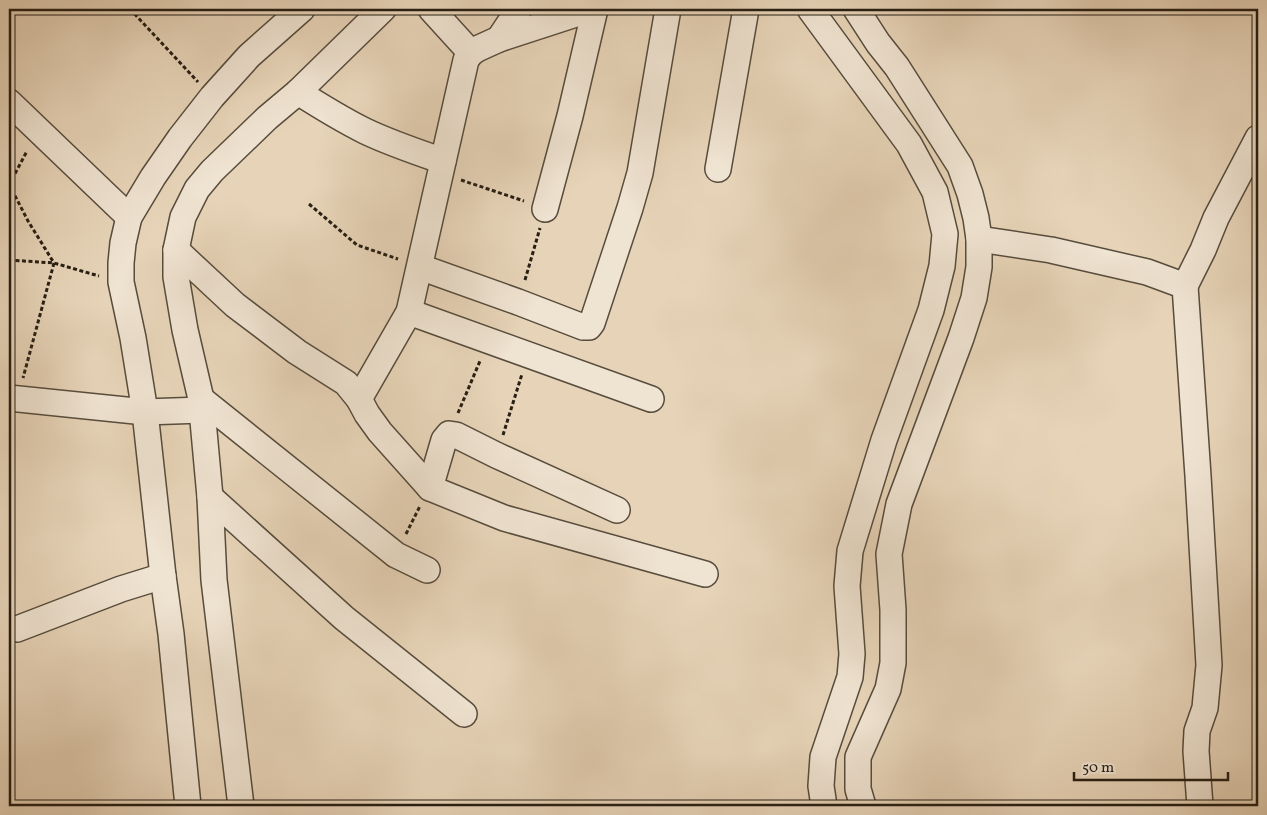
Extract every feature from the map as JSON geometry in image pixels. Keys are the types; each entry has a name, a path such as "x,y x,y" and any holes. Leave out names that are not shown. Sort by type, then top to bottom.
{"street":[{"path":"188,806 171,634 145,412 133,338 121,282 123,242 129,217 174,146 212,98 249,56 302,9"},
{"path":"241,806 214,580 210,497 201,404 176,277 176,250 183,217 197,189 212,171 267,118 298,92 383,9"},
{"path":"431,9 471,52"},
{"path":"499,39 519,9"},
{"path":"359,399 409,312 466,60 471,52 499,39 590,9"},
{"path":"545,208 570,116 595,9"},
{"path":"420,267 583,327 588,327 592,323 640,173 668,9"},
{"path":"718,169 746,9"},
{"path":"810,9 909,144 935,192 945,234 942,266 931,310 884,440 850,551 847,586 852,654 850,677 823,757 821,786 824,806"},
{"path":"856,9 878,43 897,67 960,166 970,194 979,239 979,267 974,298 899,504 889,554 893,610 893,663 888,689 858,757 858,789 863,806"},
{"path":"298,92 336,116 442,167"},
{"path":"9,102 129,217"},
{"path":"1200,806 1196,751 1197,732 1204,708 1209,665 1185,286 1216,218 1258,138"},
{"path":"979,239 1051,250 1147,272 1185,286"},
{"path":"176,250 235,305 297,352 346,384 359,399 380,432 430,488 504,518 705,574"},
{"path":"409,312 651,399"},
{"path":"13,398 145,412 201,404 396,555 427,570"},
{"path":"430,488 444,440 449,434 456,435 618,510"},
{"path":"210,497 344,618 464,714"},
{"path":"18,629 121,589 163,576"}],"path":[{"path":"130,9 189,72"},
{"path":"13,398 54,263 28,221 9,185 38,130"},
{"path":"442,167 545,208 518,302"},
{"path":"309,204 357,245 420,267"},
{"path":"9,260 54,263 121,282"},
{"path":"449,434 488,340"},
{"path":"496,455 528,354"},
{"path":"396,555 430,488"}]}
